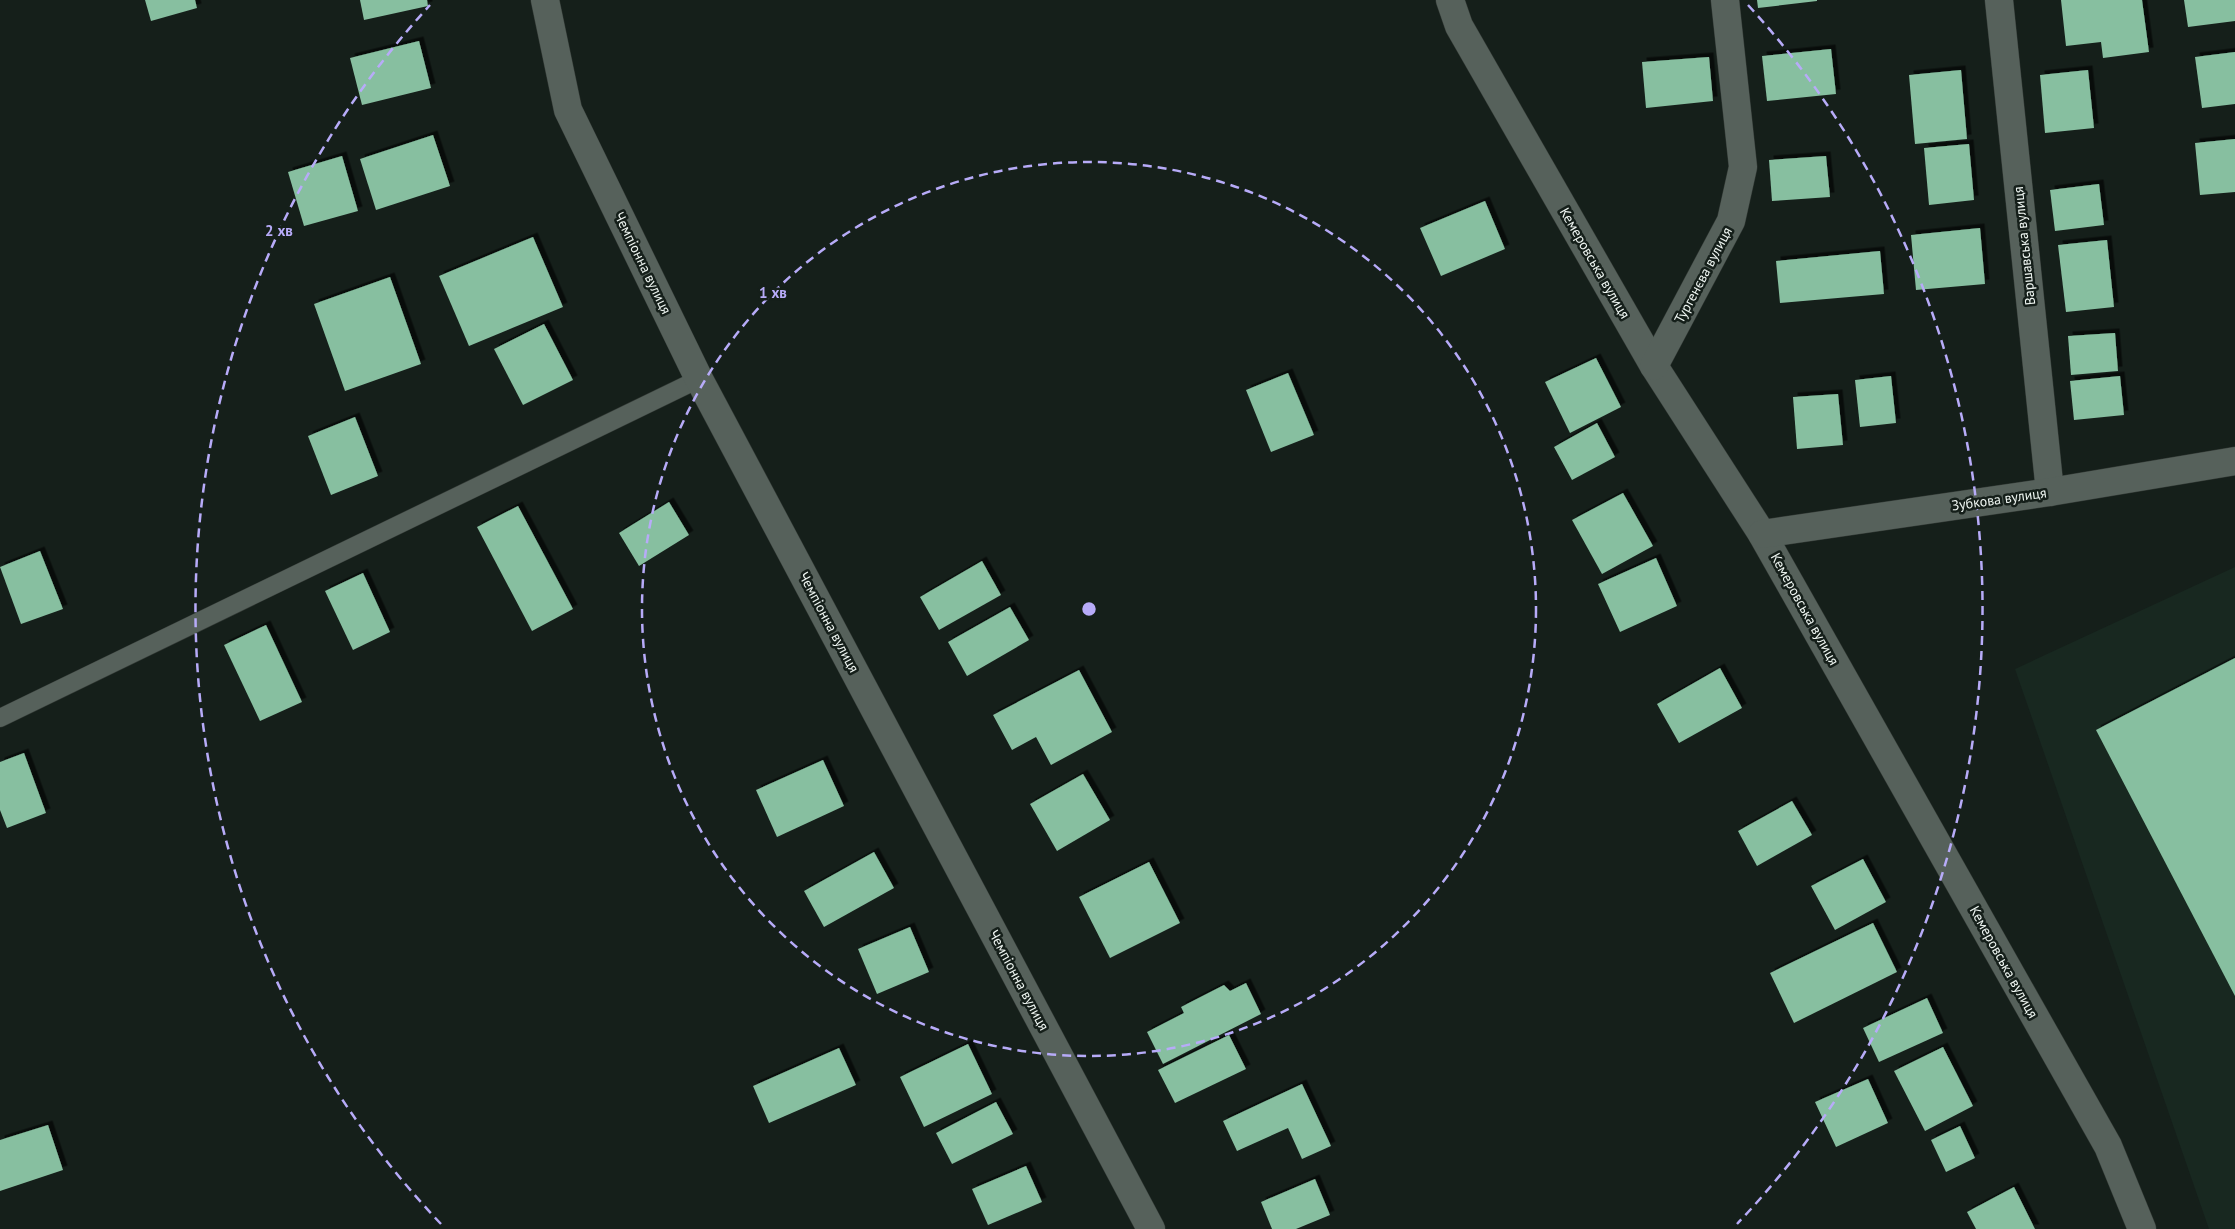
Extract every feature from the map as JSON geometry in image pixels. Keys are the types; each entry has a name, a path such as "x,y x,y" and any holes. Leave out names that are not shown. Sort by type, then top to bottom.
{"street":[{"name":"Чемпіонна вулиця","path":"546,0 568,110 700,379 1151,1229"},
{"name":"Кемеровська вулиця","path":"1450,0 1459,26 1654,366 1762,534 2108,1146 2142,1229"},
{"name":"Тургенєва вулиця","path":"1654,366 1731,222 1743,167 1725,0"},
{"name":"Варшавська вулиця","path":"1999,0 2050,492"},
{"name":"Зубкова вулиця","path":"1762,534 2050,492 2235,461"}],"lane":[{"path":"0,718 700,379"}],"shaded area":[{"path":"2235,567 2235,1229 2209,1229 2015,669"}],"building":[{"path":"145,0 195,0 197,8 151,21"},
{"path":"360,0 427,0 428,6 364,20"},
{"path":"1757,0 1817,0 1817,1 1758,8"},
{"path":"2061,0 2142,0 2149,52 2103,58 2101,42 2066,46"},
{"path":"2184,0 2235,0 2235,21 2188,27"},
{"path":"419,41 431,88 362,105 350,58"},
{"path":"1831,49 1836,94 1767,101 1762,56"},
{"path":"2235,52 2235,104 2202,108 2195,57"},
{"path":"1709,57 1713,101 1646,108 1642,62"},
{"path":"1961,70 1967,139 1915,144 1909,75"},
{"path":"2088,70 2094,128 2045,133 2040,75"},
{"path":"433,135 450,186 376,210 360,159"},
{"path":"2235,139 2235,192 2200,195 2195,143"},
{"path":"1969,144 1974,200 1929,205 1924,148"},
{"path":"342,156 358,211 304,226 288,172"},
{"path":"1826,156 1830,197 1772,201 1769,160"},
{"path":"2099,184 2104,225 2055,231 2050,190"},
{"path":"1485,201 1505,249 1441,276 1420,228"},
{"path":"1980,228 1985,284 1916,290 1911,235"},
{"path":"533,237 563,307 469,346 439,276"},
{"path":"2107,240 2114,307 2066,312 2058,245"},
{"path":"1880,251 1884,294 1780,303 1776,261"},
{"path":"390,277 421,364 345,391 314,304"},
{"path":"544,324 573,380 523,405 494,349"},
{"path":"2115,333 2118,371 2071,375 2068,336"},
{"path":"1596,358 1621,407 1570,433 1545,382"},
{"path":"1288,373 1314,435 1271,452 1246,390"},
{"path":"1891,376 1896,423 1860,427 1855,380"},
{"path":"2120,376 2124,415 2074,420 2070,381"},
{"path":"1838,394 1843,445 1797,449 1793,397"},
{"path":"355,417 378,476 331,495 308,436"},
{"path":"1597,423 1615,457 1572,480 1554,447"},
{"path":"1623,493 1653,546 1602,574 1572,520"},
{"path":"669,502 689,535 639,566 619,533"},
{"path":"518,506 573,609 532,631 477,527"},
{"path":"40,551 63,609 21,624 0,567"},
{"path":"1656,558 1677,606 1620,632 1598,584"},
{"path":"982,561 1001,595 939,630 920,597"},
{"path":"363,573 390,632 353,650 325,591"},
{"path":"1010,607 1029,640 967,676 948,642"},
{"path":"266,625 302,702 260,721 224,645"},
{"path":"2235,658 2235,996 2096,730"},
{"path":"1720,668 1742,708 1679,743 1657,704"},
{"path":"1079,670 1112,732 1051,765 1036,737 1012,750 993,715"},
{"path":"24,753 46,813 7,828 0,810 0,762"},
{"path":"823,760 844,806 777,837 756,790"},
{"path":"1083,774 1110,820 1057,851 1030,804"},
{"path":"1792,801 1812,835 1757,866 1738,831"},
{"path":"874,852 894,888 824,927 804,891"},
{"path":"1863,859 1886,902 1835,930 1811,886"},
{"path":"1149,862 1180,923 1110,958 1079,897"},
{"path":"1873,923 1897,972 1794,1023 1770,973"},
{"path":"910,927 929,972 877,994 858,949"},
{"path":"1246,983 1261,1014 1163,1064 1147,1032 1184,1013 1181,1007 1224,985 1230,991"},
{"path":"1927,998 1943,1033 1879,1062 1863,1028"},
{"path":"1229,1035 1246,1069 1175,1103 1158,1070"},
{"path":"968,1044 992,1094 924,1127 900,1077"},
{"path":"1943,1047 1973,1106 1925,1131 1894,1071"},
{"path":"839,1048 856,1085 769,1123 753,1086"},
{"path":"1868,1079 1888,1123 1836,1147 1815,1102"},
{"path":"1302,1084 1331,1146 1302,1159 1288,1128 1237,1151 1223,1121"},
{"path":"996,1102 1013,1134 952,1164 936,1133"},
{"path":"48,1125 63,1170 0,1191 0,1140"},
{"path":"1960,1126 1975,1158 1946,1172 1931,1140"},
{"path":"1026,1166 1042,1202 988,1225 972,1189"},
{"path":"1315,1179 1330,1215 1296,1229 1272,1229 1261,1202"},
{"path":"2014,1187 2035,1229 1976,1229 1967,1212"}]}
